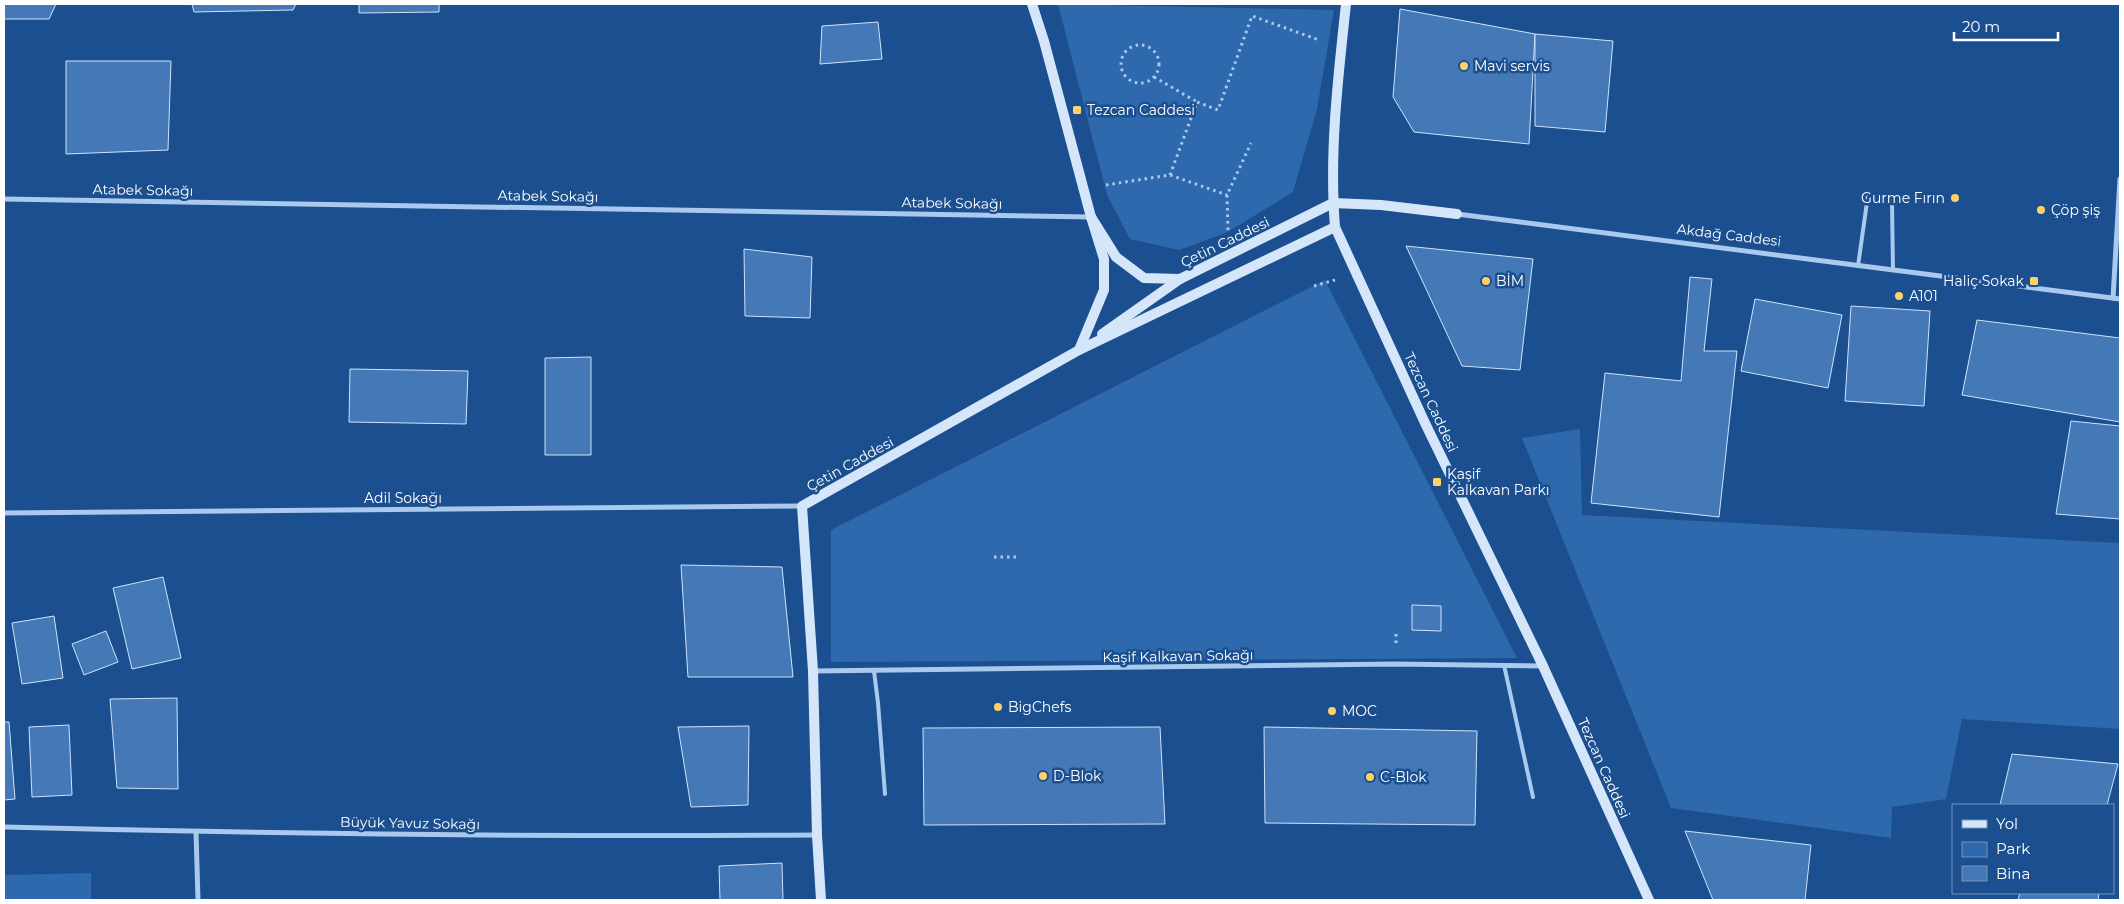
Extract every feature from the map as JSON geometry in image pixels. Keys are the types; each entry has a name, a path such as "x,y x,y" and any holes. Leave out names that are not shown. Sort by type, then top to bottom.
{"street":[{"name":"Çetin Caddesi","path":"821,900 817,835 813,671 802,506 1079,350 1104,290 1104,259 1032,4"},
{"name":"Tezcan Caddesi","path":"1346,4 1336,92 1333,203 1335,227 1425,424 1543,666 1649,900"},
{"path":"2114,298 2120,179"},
{"name":"Atabek Sokağı","path":"4,199 1091,217"},
{"name":"Çetin Caddesi","path":"1091,217 1116,257 1144,278 1180,279 1333,203"},
{"name":"Akdağ Caddesi","path":"1333,203 1381,204 2120,299"},
{"path":"1079,350 1335,227"},
{"path":"1079,350 1180,279"},
{"name":"Adil Sokağı","path":"4,513 802,506"},
{"name":"Kaşif Kalkavan Sokağı","path":"813,671 1395,664 1543,666"},
{"name":"Büyük Yavuz Sokağı","path":"4,827 196,832 640,836 817,835"},
{"path":"196,832 198,900"}],"lane":[{"path":"1858,266 1868,195"},
{"path":"1892,203 1893,270"},
{"path":"1504,665 1533,796"},
{"path":"874,671 884,794"}],"path":[{"path":"1154,77 1197,102 1218,110 1252,16 1341,48"},
{"path":"1136,45 1153,50 1159,60 1159,66 1154,77 1142,83 1130,80 1122,70 1123,56 1126,51 1136,45"},
{"path":"1170,175 1197,102"},
{"path":"1238,251 1228,232 1227,194 1251,143"},
{"path":"1104,186 1170,175 1227,194"},
{"path":"994,558 1017,557"}],"green space":[{"path":"1058,4 1334,10 1317,109 1293,192 1228,232 1179,250 1130,239 1107,195"},
{"path":"1325,280 1517,658 831,662 831,530"},
{"path":"1580,429 1582,515 2120,543 2120,729 1962,719 1946,799 1892,807 1891,838 1671,808 1522,438"},
{"path":"91,873 91,900 4,900 4,875"}],"building":[{"path":"4,4 56,4 49,19 4,19"},
{"path":"192,4 296,4 293,10 194,12"},
{"path":"359,4 439,4 439,12 359,13"},
{"name":"Mavi servis","path":"1400,9 1535,34 1529,144 1414,132 1393,97"},
{"path":"878,22 882,59 820,64 822,26"},
{"path":"1535,34 1613,41 1605,132 1535,126"},
{"path":"66,61 171,61 168,150 66,154"},
{"path":"1406,246 1533,259 1520,370 1462,366"},
{"path":"744,249 812,257 810,318 745,316"},
{"path":"1690,277 1712,279 1704,351 1737,351 1719,517 1591,503 1605,373 1681,381"},
{"path":"1755,299 1842,315 1828,388 1741,371"},
{"path":"1851,306 1930,311 1924,406 1845,401"},
{"path":"1977,320 2120,338 2120,422 1962,395"},
{"path":"591,357 591,455 545,455 545,358"},
{"path":"350,369 468,371 466,424 349,422"},
{"path":"2071,421 2120,426 2120,519 2056,514"},
{"path":"681,565 782,567 793,677 688,677"},
{"path":"163,577 181,658 132,669 113,588"},
{"path":"1412,605 1441,606 1441,631 1412,630"},
{"path":"54,616 63,678 22,684 12,623"},
{"path":"106,631 118,662 84,675 72,644"},
{"path":"177,698 178,789 117,788 110,699"},
{"path":"4,722 9,722 15,799 4,800"},
{"path":"69,725 72,795 32,797 29,727"},
{"path":"749,726 748,805 691,807 678,727"},
{"name":"D-Blok","path":"1160,727 1165,824 924,825 923,728"},
{"name":"C-Blok","path":"1264,727 1477,731 1475,825 1265,823"},
{"path":"2012,754 2118,764 2107,804 2000,804"},
{"path":"1685,831 1811,845 1805,900 1713,900"},
{"path":"782,863 783,900 720,900 719,866"},
{"path":"2020,894 2099,894 2098,900 2018,900"}],"place":[{"name":"Mavi servis","path":"1464,66"},
{"name":"Tezcan Caddesi","path":"1077,110"},
{"name":"Gurme Fırın","path":"1955,198"},
{"name":"Çöp şiş","path":"2041,210"},
{"name":"BİM","path":"1486,281"},
{"name":"Haliç Sokak","path":"2034,281"},
{"name":"A101","path":"1899,296"},
{"name":"Kaşif Kalkavan Parkı","path":"1437,482"},
{"name":"BigChefs","path":"998,707"},
{"name":"MOC","path":"1332,711"},
{"name":"D-Blok","path":"1043,776"},
{"name":"C-Blok","path":"1370,777"}]}
